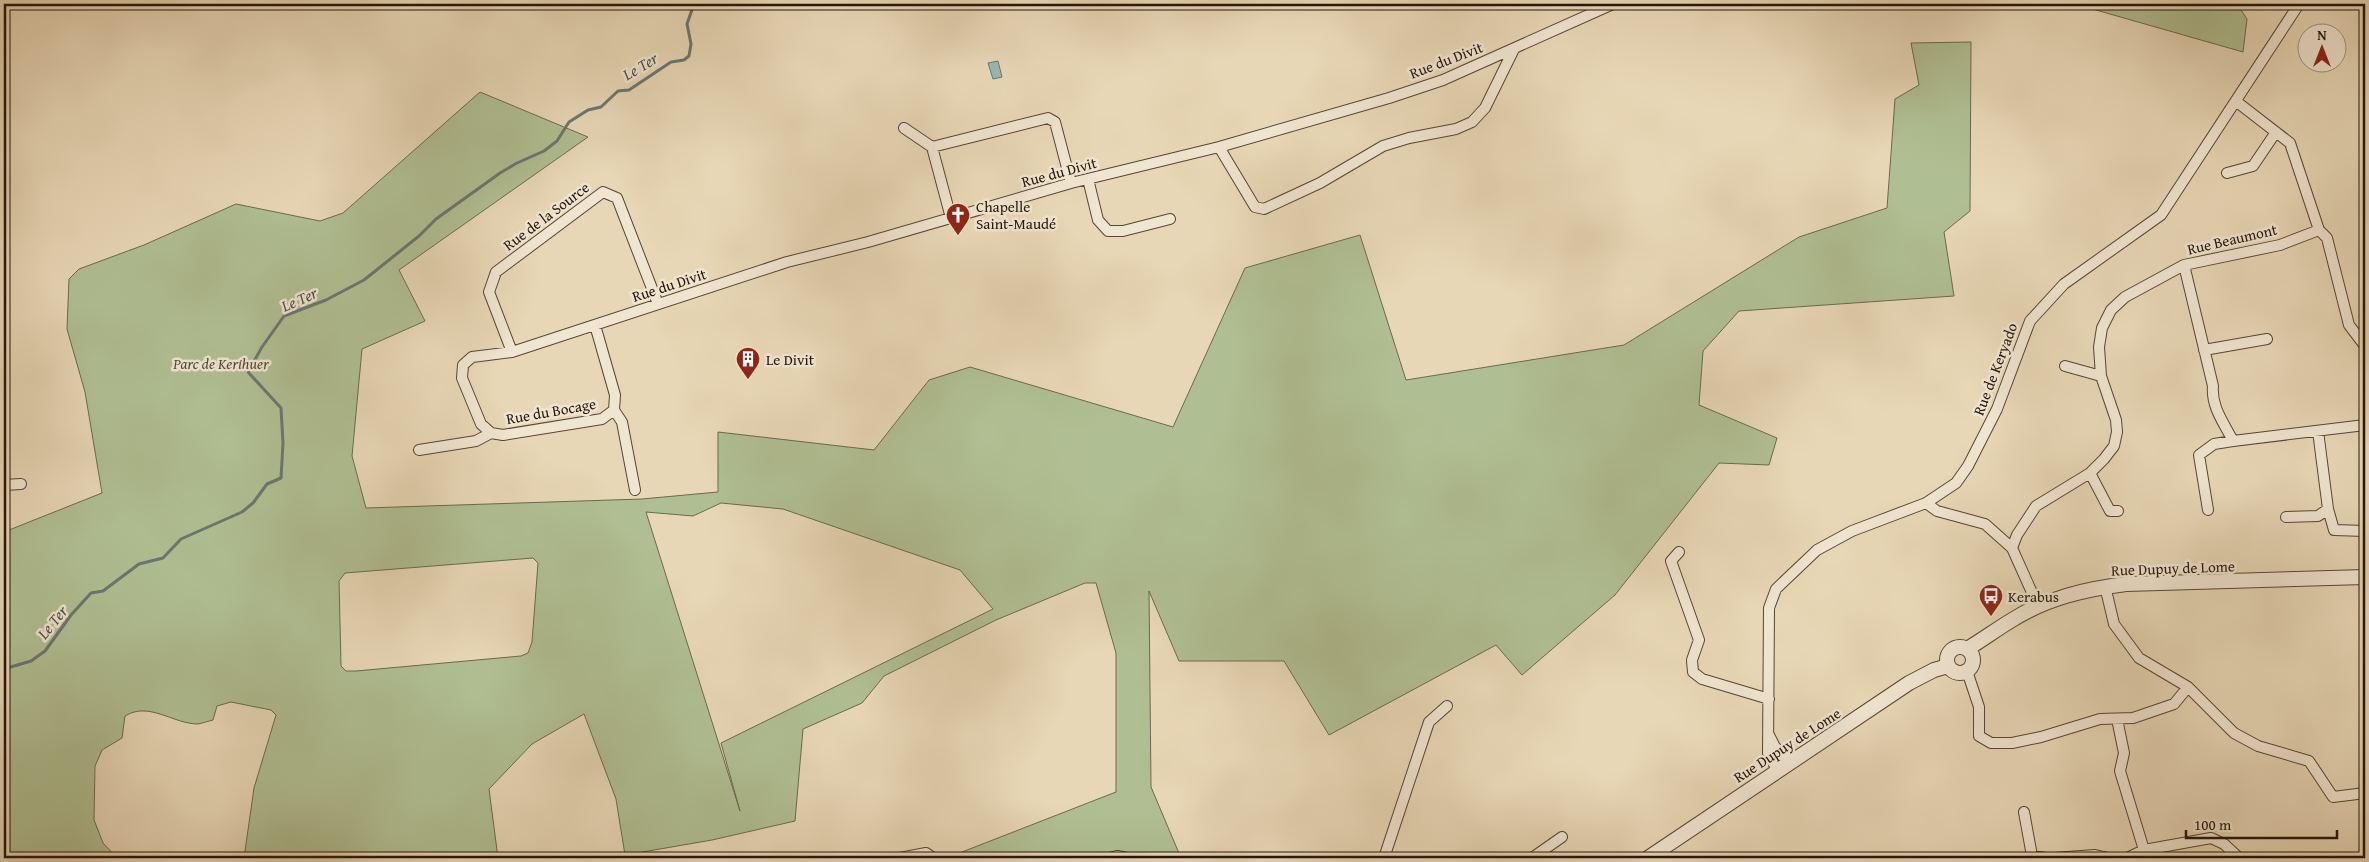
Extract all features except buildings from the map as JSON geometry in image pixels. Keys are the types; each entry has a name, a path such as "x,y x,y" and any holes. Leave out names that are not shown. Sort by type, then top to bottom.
{"street":[{"name":"Rue du Divit","path":"462,378 463,365 472,357 512,352 787,262 951,218 1071,183 1220,147 1389,98 1443,80 1613,4"},
{"name":"Rue de Keryado","path":"1778,770 1768,753 1769,608 1776,590 1817,550 1852,531 1926,503 1956,483 1968,466 1997,410 2030,321 2064,284 2161,215 2299,4"},
{"path":"1220,147 1255,207 1264,209 1320,183 1383,146 1409,138 1456,129 1472,122 1485,108 1514,49"},
{"path":"2236,102 2290,143 2319,230 2327,238 2349,325 2365,346"},
{"path":"932,147 1048,118 1054,122 1071,183"},
{"path":"904,128 932,147 951,218"},
{"path":"2227,173 2253,166 2276,132"},
{"path":"1088,179 1098,220 1108,231 1124,231 1170,219"},
{"name":"Rue de la Source","path":"512,352 489,292 496,272 603,192 617,198 658,304"},
{"name":"Rue Beaumont","path":"2012,548 2017,535 2036,506 2090,473 2114,446 2117,432 2116,420 2101,376 2099,348 2102,328 2111,310 2125,297 2184,265 2280,245 2319,230"},
{"path":"2184,265 2213,386 2212,396 2215,408 2234,441"},
{"name":"Rue du Bocage","path":"595,325 615,395 614,410 622,422 635,490"},
{"path":"2204,350 2268,338"},
{"path":"2065,366 2101,376"},
{"name":"Rue du Bocage","path":"462,378 481,424 491,433 503,435 602,419 614,410"},
{"path":"2208,510 2198,455 2214,444 2365,425"},
{"path":"2318,431 2328,510 2334,530 2365,531"},
{"name":"Rue du Bocage","path":"419,450 476,441 491,433"},
{"path":"2090,473 2110,511 2118,511"},
{"path":"4,486 21,484"},
{"path":"1926,503 1937,511 1985,524 2012,548 2038,606"},
{"path":"2286,517 2318,516 2328,510"},
{"path":"1679,552 1671,561 1699,640 1692,660 1693,672 1702,679 1769,699"},
{"name":"Rue Dupuy de Lome","path":"1649,858 1909,683 1934,670 1948,666 1947,658 1951,651 1959,647 1967,650 2013,619 2038,606 2072,593 2126,584 2365,577"},
{"path":"2105,586 2114,624 2139,658 2188,687 2234,733 2258,746 2309,761 2333,796 2365,792"},
{"path":"1967,650 1973,660 1967,671 1979,707 1979,736 1991,743 2000,744 2026,740 2100,719 2133,718 2174,704 2188,687"},
{"path":"1948,666 1959,673 1967,671"},
{"path":"1384,858 1428,722 1447,706"},
{"path":"2117,719 2124,753 2120,771 2144,850"},
{"path":"1769,734 1775,747 1791,761"},
{"path":"2024,812 2031,857 2046,858"},
{"path":"1532,858 1562,837"},
{"path":"2127,858 2144,850 2211,838 2224,844 2239,858"},
{"path":"900,858 926,853 933,858"},
{"path":"2054,858 2095,854 2108,858"},
{"path":"1109,858 1117,856 1127,858"}],"green space":[{"path":"2075,4 2237,4 2247,19 2243,52"},
{"name":"Parc de Kerihuer","path":"1971,42 1970,211 1944,232 1954,296 1739,311 1703,351 1699,405 1777,438 1769,465 1719,463 1615,595 1522,675 1496,645 1329,735 1284,661 1179,661 1149,591 1151,787 1181,858 963,858 962,852 1116,792 1116,653 1096,583 1085,583 996,620 884,676 862,703 803,729 795,821 712,840 625,855 616,799 584,714 532,744 489,789 498,858 244,858 254,788 276,715 271,710 231,702 217,706 213,720 198,724 143,711 125,716 122,738 102,750 95,766 94,820 103,843 117,858 4,858 4,532 102,493 85,392 67,329 69,279 79,269 144,245 236,204 320,221 343,213 480,92 588,137 399,270 425,321 362,349 352,456 366,508 642,499 718,492 718,432 874,450 929,380 970,367 1173,427 1245,268 1360,235 1406,380 1624,345 1799,237 1887,208 1895,99 1919,85 1911,43","holes":["721,503 783,509 960,570 993,609 721,743 740,811 646,512 693,516","533,558 538,563 532,642 528,653 521,656 356,671 346,671 341,666 339,581 345,573"]}],"water":[{"path":"998,61 1002,77 993,79 988,63"}],"waterway":[{"name":"Le Ter","path":"4,669 31,661 45,651 71,615 91,593 103,591 139,564 163,558 181,539 242,512 253,503 267,484 281,478 283,443 281,408 248,372 262,347 284,316 326,300 364,280 419,236 436,219 500,173 544,151 557,141 569,122 588,110 601,107 618,91 629,90 671,62 684,60 689,56 691,44 687,24 694,4"}],"place":[{"name":"Chapelle Saint-Maudé","path":"958,236"},
{"name":"Le Divit","path":"748,380"},
{"name":"Kerabus","path":"1991,617"}]}
